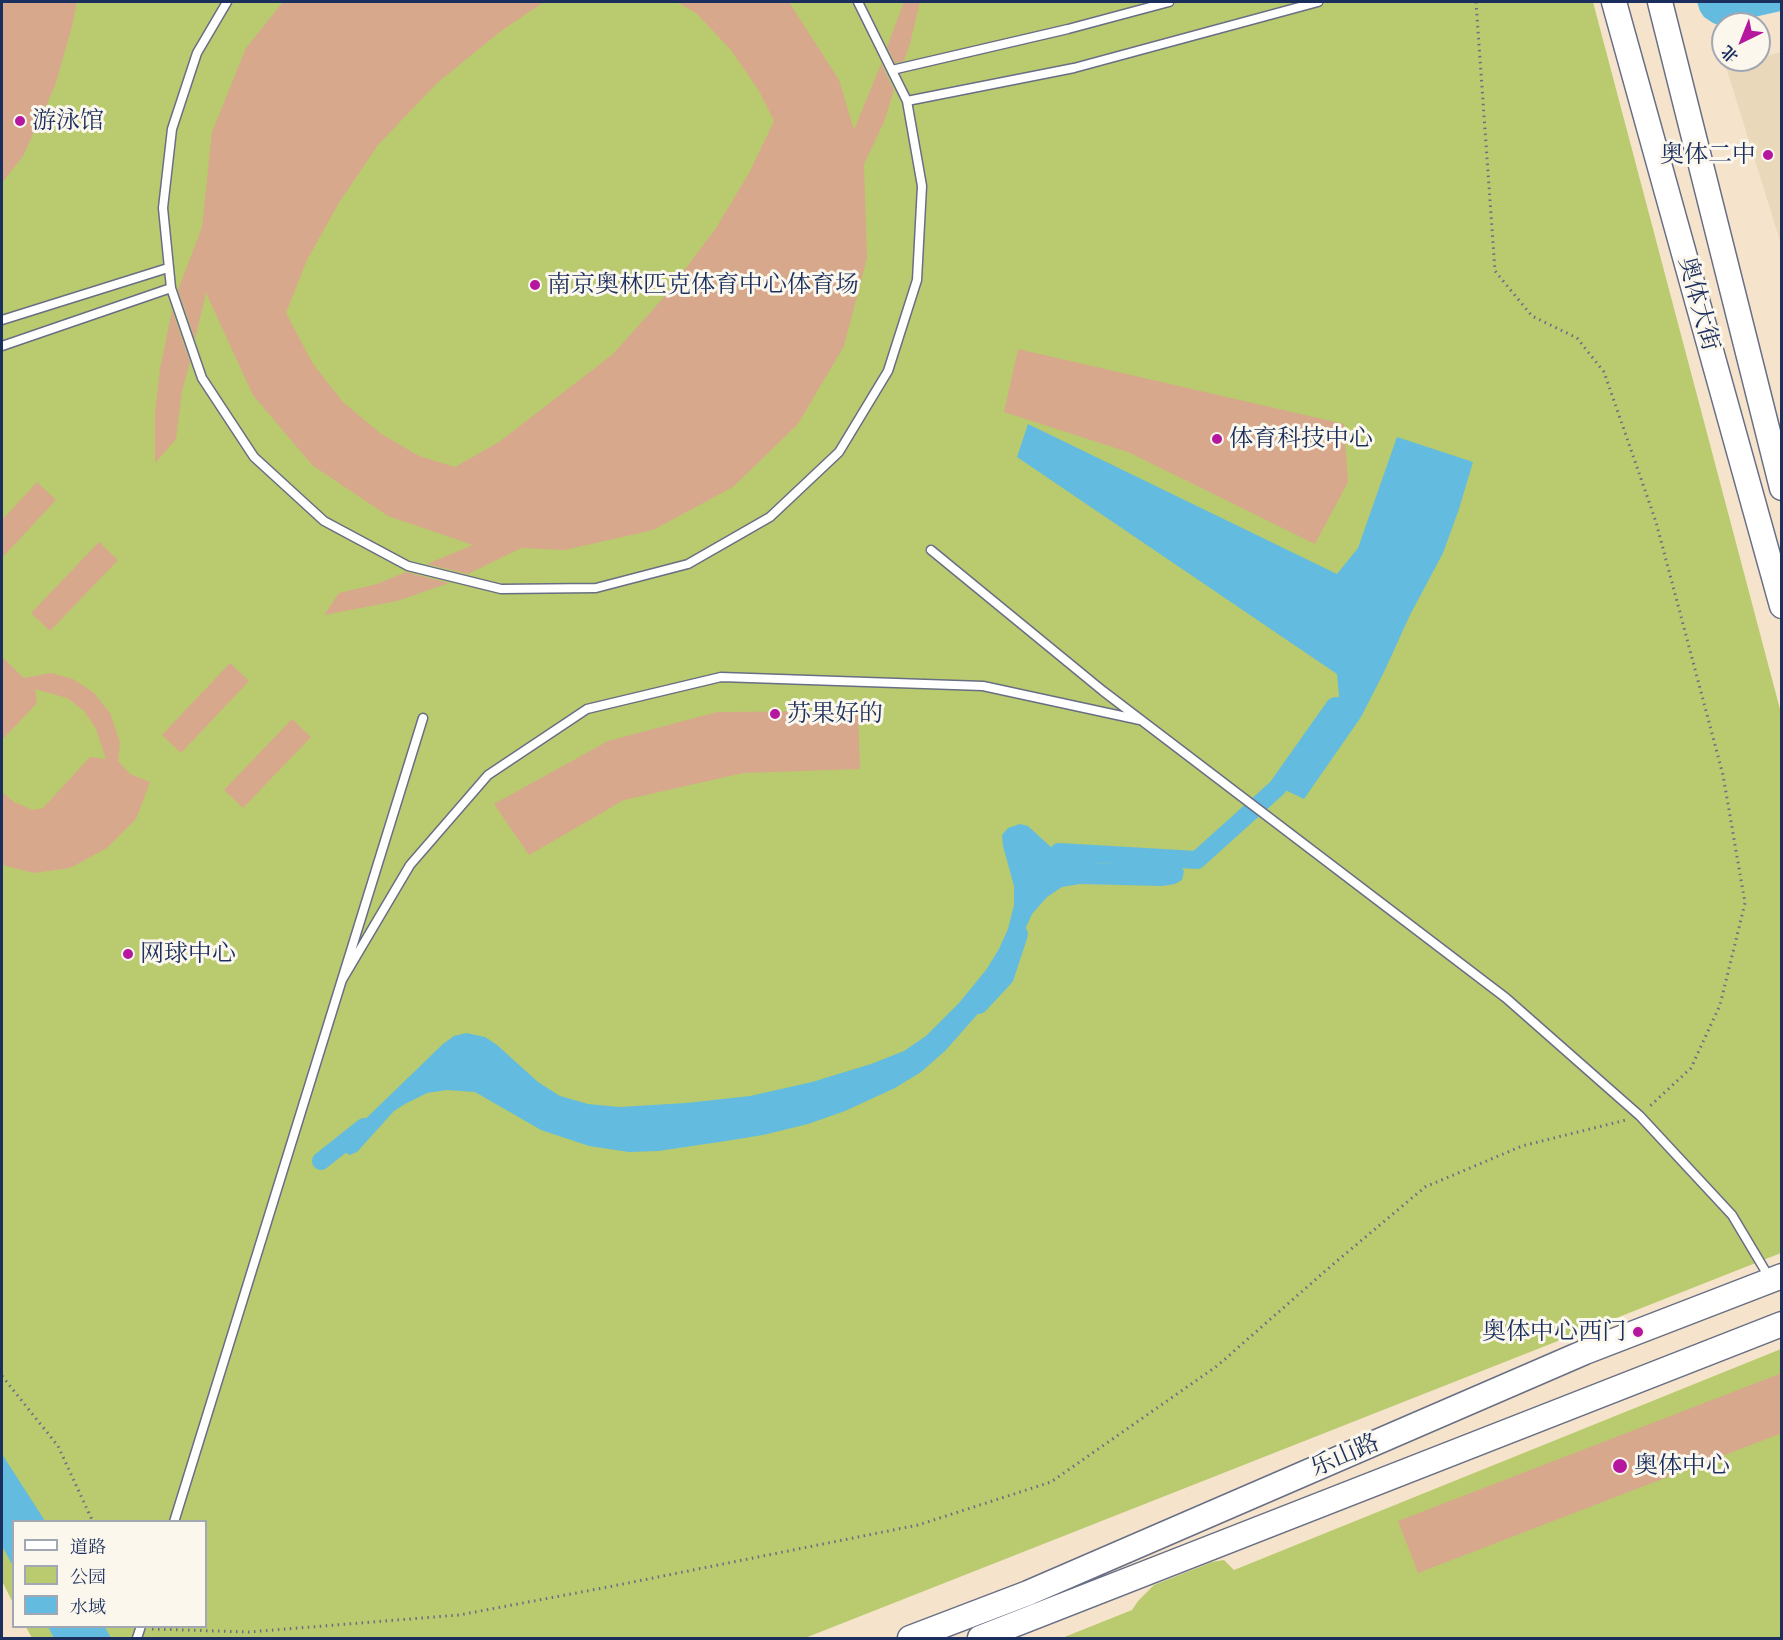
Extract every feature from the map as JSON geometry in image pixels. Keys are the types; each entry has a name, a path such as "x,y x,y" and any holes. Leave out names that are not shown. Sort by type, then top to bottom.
{"street":[{"name":"奥体大街","path":"1614,2 1782,606"},
{"name":"奥体大街","path":"1660,2 1782,488"},
{"name":"乐山路","path":"909,1638 1028,1593 1585,1352 1776,1278"},
{"name":"乐山路","path":"980,1638 1782,1324"}],"lane":[{"path":"227,2 197,53 171,129 163,208 171,288 202,378 254,457 324,521 408,566 501,589 596,588 688,564 770,517 838,452 888,371 917,280 922,186 907,101 858,2"},
{"path":"892,70 1068,29 1169,2"},
{"path":"907,101 1074,68 1318,2"},
{"path":"2,320 168,268"},
{"path":"2,346 171,288"},
{"path":"931,550 1094,683 1506,998 1640,1116 1732,1215 1776,1278"},
{"path":"342,980 410,865 488,775 586,709 721,676 983,686 1143,721"},
{"path":"174,1520 423,718"}],"path":[{"path":"163,1628 249,1632 459,1615 918,1525 1051,1482 1217,1366 1425,1187 1522,1146 1640,1116 1691,1068 1719,1005 1745,903 1723,775 1656,522 1604,372 1577,338 1532,316 1495,271 1476,2"},
{"path":"2,1376 58,1446 93,1520"}],"shaded area":[{"name":"奥体二中","path":"1782,52 1781,244 1728,72 1771,72 1771,55"}],"green space":[{"path":"2,2 1593,2 1781,713 1781,1253 805,1638 32,1638 27,1628 207,1628 207,1520 12,1520 12,1601 2,1581"},
{"path":"1781,1349 1781,1638 1062,1638 1132,1610 1154,1585 1212,1562 1224,1560 1234,1570"}],"water":[{"path":"1697,2 1781,2 1781,11 1771,13 1711,12 1711,22 1700,11"},
{"path":"1028,424 1337,574 1358,548 1397,437 1473,462 1443,553 1410,615 1384,672 1361,717 1304,799 1283,789 1339,696 1337,674 1017,457"},
{"path":"1020,824 1028,826 1053,849 1088,862 1106,864 1168,860 1180,865 1184,871 1182,880 1175,884 1162,886 1080,884 1062,887 1047,897 1032,914 1017,947 983,1008 945,1051 921,1072 895,1088 845,1111 808,1124 763,1135 658,1151 629,1152 589,1146 541,1130 475,1092 447,1090 427,1093 405,1104 394,1111 357,1152 349,1155 344,1151 345,1141 354,1130 443,1044 454,1036 466,1033 485,1037 497,1045 538,1082 560,1096 588,1104 619,1107 750,1096 812,1082 904,1051 926,1036 959,1003 986,970 999,949 1008,929 1014,905 1014,886 1002,835 1008,828"},
{"path":"2,1454 44,1520 12,1520 12,1564 2,1546"},
{"path":"49,1628 106,1628 111,1638 54,1638"}],"building":[{"name":"游泳馆","path":"2,2 77,2 55,86 23,156 2,183"},
{"path":"283,2 544,2 501,31 437,83 378,145 340,201 307,260 286,313 313,364 343,402 380,433 419,456 455,467 499,442 613,354 665,296 716,228 749,173 774,121 759,91 731,50 696,13 677,2 789,2 839,80 854,130 881,64 894,90 884,122 864,164 867,258 844,346 798,424 733,487 653,530 565,550 521,548 468,574 427,564 473,545 388,516 312,465 253,395 206,293 195,339 178,290 202,227 212,132 246,48"},
{"path":"904,2 920,2 904,61 895,63 887,47"},
{"path":"172,310 190,362 182,391 176,439 155,463 155,412 160,369"},
{"name":"体育科技中心","path":"1018,349 1344,424 1348,482 1315,544 1128,452 1004,412"},
{"path":"37,482 56,500 2,558 2,520"},
{"path":"99,542 118,560 50,631 31,613"},
{"path":"406,572 449,583 397,601 324,615 339,593 377,584"},
{"path":"2,657 24,678 51,673 73,679 93,692 110,713 120,742 118,761 130,774 150,782 136,819 107,848 70,868 34,873 2,865 2,792 14,802 33,810 43,808 90,757 106,759 96,729 84,711 67,698 35,689 37,703 2,740"},
{"path":"230,663 249,681 181,753 162,735"},
{"path":"858,711 860,769 743,773 624,800 529,855 494,804 608,741 717,712"},
{"path":"292,719 311,737 243,808 224,790"},
{"path":"1782,1373 1782,1433 1418,1573 1398,1521"}],"waterway":[{"path":"1048,871 1059,852 1197,860 1277,788 1335,706"},
{"path":"979,1005 1005,977 1019,934"},
{"path":"321,1161 364,1127"}],"place":[{"name":"游泳馆","path":"20,121"},
{"name":"奥体二中","path":"1768,155"},
{"name":"南京奥林匹克体育中心体育场","path":"535,285"},
{"name":"体育科技中心","path":"1217,439"},
{"name":"苏果好的","path":"775,714"},
{"name":"网球中心","path":"128,954"},
{"name":"奥体中心西门","path":"1638,1332"},
{"name":"奥体中心","path":"1620,1466"}]}
